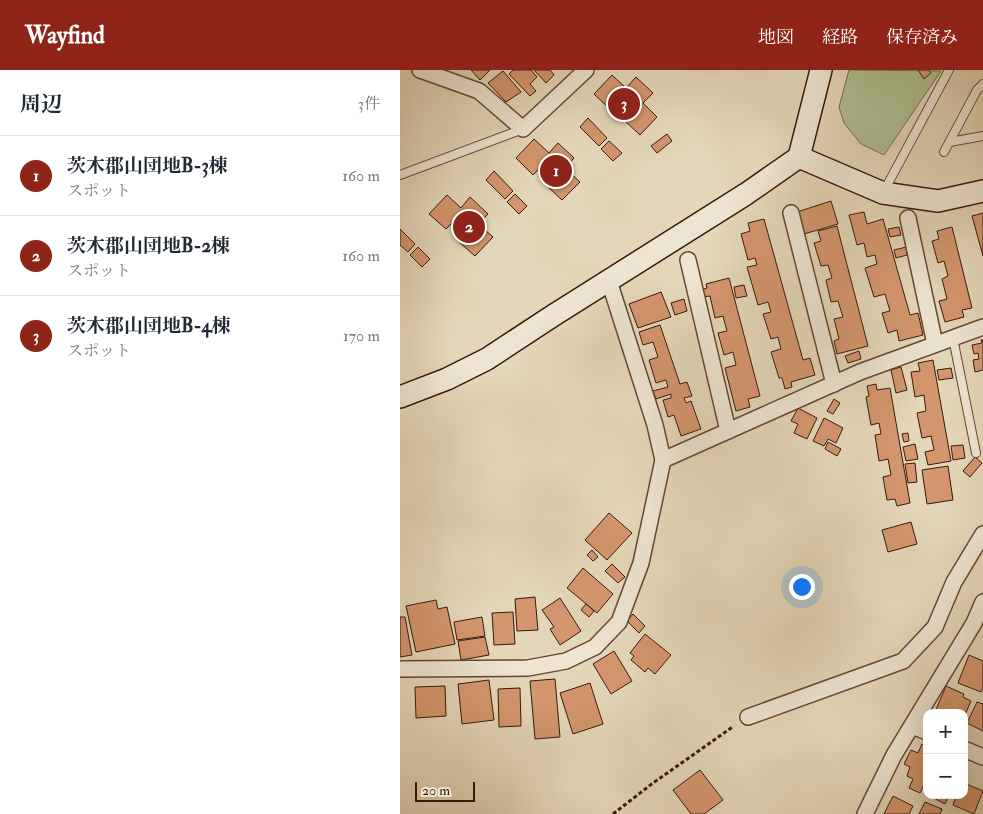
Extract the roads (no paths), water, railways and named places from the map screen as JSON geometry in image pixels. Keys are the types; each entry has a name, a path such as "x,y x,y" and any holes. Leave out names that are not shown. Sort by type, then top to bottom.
{"street":[{"path":"420,70 479,91 523,129 586,70"},
{"path":"400,397 448,380 487,359 746,194 799,157 821,70"},
{"path":"799,157 883,193 938,201 983,191"},
{"path":"791,213 834,384"},
{"path":"908,218 935,344"},
{"path":"688,260 728,431"},
{"path":"400,669 528,668 566,661 595,647 619,622 641,563 664,460 655,425 609,281"},
{"path":"664,460 860,372 983,327"},
{"path":"748,716 903,661 935,626 954,582 983,534"},
{"path":"865,814 894,755 978,625 983,602"},
{"path":"912,726 923,730"},
{"path":"968,750 983,757"}],"lane":[{"path":"883,193 949,70"},
{"path":"944,152 977,90 983,84"},
{"path":"400,175 523,129"},
{"path":"950,142 983,136"},
{"path":"954,338 976,453"}],"place":[{"name":"茨木郡山団地B-4棟","path":"624,104"},
{"name":"茨木郡山団地B-3棟","path":"556,171"},
{"name":"茨木郡山団地B-2棟","path":"469,227"}]}
